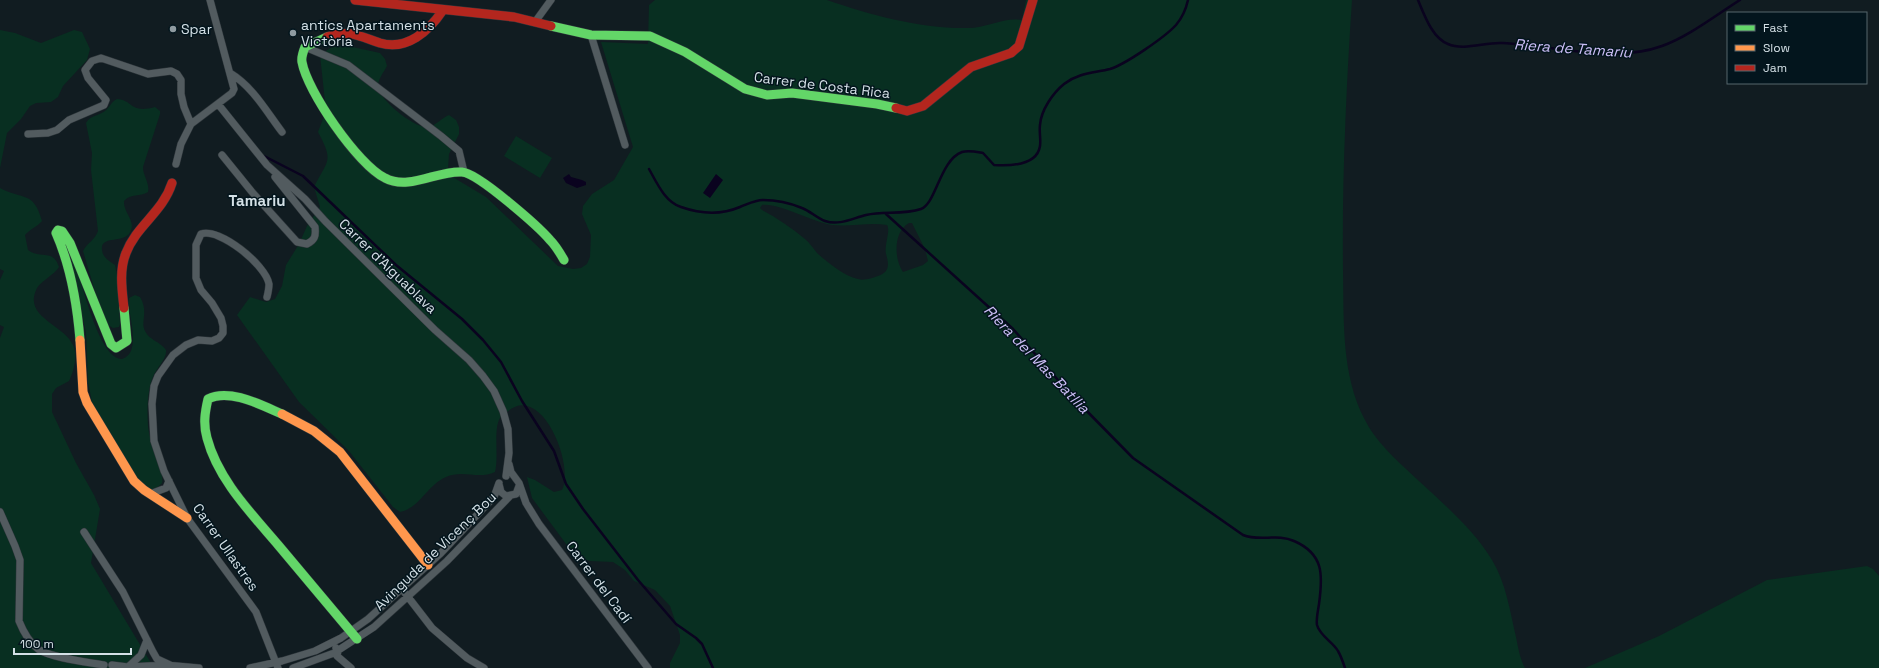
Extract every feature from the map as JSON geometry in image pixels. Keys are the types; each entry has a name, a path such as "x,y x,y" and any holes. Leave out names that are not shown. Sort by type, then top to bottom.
{"street":[{"path":"176,164 181,144 191,124 232,93 234,89 210,0"},
{"name":"Carrer de Costa Rica","path":"355,0 514,17 591,35 639,35 658,39 685,52 745,89 767,95 792,93 877,104 907,111 923,106 971,67 1011,53 1019,46 1033,0"},
{"path":"535,22 550,0"},
{"path":"443,10 431,27 414,39 400,44 392,46 356,34 346,33 330,35 305,47 301,61 312,89 328,117 378,174 386,180 398,183 455,172 471,174 550,238 562,252 564,260"},
{"path":"591,35 625,145"},
{"path":"305,47 348,65 442,136 459,151 464,172"},
{"path":"28,134 52,131 68,120 104,104 106,100 88,78 85,70 92,61 101,58 148,74 171,71 177,74 181,80 181,94 191,124"},
{"path":"230,73 242,80 253,92 282,132"},
{"name":"Carrer d'Aiguablava","path":"218,104 267,165 304,199 325,222 430,325 469,360 483,376 494,391 503,411 508,430 508,460 506,476"},
{"path":"222,155 296,242 307,244 313,240 316,235 315,227 285,191 267,165"},
{"path":"172,183 160,208 130,245 124,261 122,290 127,341 116,348 111,344 70,243 62,231 56,231 72,276 83,392 87,403 134,481 150,494 187,518"},
{"name":"Carrer Ullastres","path":"267,297 269,284 256,262 234,245 213,234 206,232 201,234 196,244 196,278 200,290 212,303 221,318 223,326 222,333 219,338 212,341 198,340 186,345 173,355 158,376 154,386 152,404 154,441 169,480 187,518 256,612 277,665"},
{"path":"357,639 253,516 225,476 210,449 205,429 204,411 208,399 217,394 233,395 290,417 322,436 340,451 355,467 389,516 428,565"},
{"name":"Carrer d'Aiguablava","path":"508,460 511,472 515,478"},
{"path":"506,476 515,478 519,486 517,492 510,496 501,492 499,483 506,476"},
{"path":"150,494 166,488 169,480"},
{"name":"Avinguda de Vicenç Bou","path":"250,668 277,665 333,643 351,631 402,590 428,565 494,496 499,483"},
{"name":"Carrer del Cadí","path":"519,486 531,512"},
{"name":"Avinguda de Vicenç Bou","path":"293,668 338,651 357,639 409,597 447,561 510,496"},
{"name":"Carrer del Cadí","path":"510,496 522,502 531,512 648,668"},
{"path":"0,512 16,546 20,560 18,611 22,630 31,642 43,652 101,666 170,666 199,668"},
{"path":"84,532 123,592 157,659 170,666"},
{"path":"402,590 432,628 467,658 484,668"},
{"path":"128,667 141,655 147,640"},
{"path":"333,643 338,651 337,656 351,668"},
{"path":"75,660 83,668"}],"green space":[{"path":"655,0 827,0 878,16 915,24 950,28 975,28 1002,21 1015,19 1022,20 1026,0 1352,0 1343,202 1343,308 1345,347 1352,385 1357,403 1365,420 1383,446 1463,523 1484,547 1492,560 1501,578 1519,653 1525,668 670,668 670,663 680,643 680,635 670,606 655,590 634,581 625,570 613,562 590,561 575,556 532,498 527,477 535,480 554,492 562,490 565,478 564,463 552,430 543,416 532,408 520,405 501,416 498,423 496,436 495,472 483,475 458,474 446,477 434,485 407,510 400,512 393,507 349,451 299,402 237,315 250,297 266,302 275,299 282,286 286,265 299,244 307,226 320,207 314,187 326,165 327,155 326,149 318,132 326,111 320,55 332,47 348,46 380,53 385,59 387,66 381,76 378,86 380,92 390,105 406,118 422,126 428,127 436,124 449,115 456,120 459,127 459,134 449,154 448,169 451,176 486,197 558,266 573,269 581,268 587,264 590,257 591,235 582,214 583,206 592,194 614,180 633,147 601,42 648,44 649,5","holes":["762,205 777,207 832,225 887,225 887,270 873,278 860,280 847,275 821,257 810,244 795,231 762,210 760,208","909,223 912,223 925,249 928,261 923,265 903,272 898,260 897,246 900,233"]},
{"path":"0,30 15,33 41,43 74,30 82,32 90,49 87,60 63,86 58,97 51,102 36,103 30,106 21,119 7,133 0,168"},
{"path":"117,99 140,109 155,107 160,111 160,114 143,167 148,192 130,197 124,201 124,205 132,225 129,234 122,238 106,241 102,246 104,256 115,265 117,275 120,324 119,327 113,328 108,325 99,305 83,251 98,231 91,170 92,153 86,123 90,118 103,113"},
{"path":"516,136 552,158 540,178 504,156"},
{"path":"0,188 26,197 35,204 42,221 25,235 28,250 33,253 50,256 56,261 59,267 39,285 34,298 35,306 39,313 68,338 73,345 75,353 74,368 69,381 56,388 52,394 52,412 100,509 91,563 154,668 0,668 0,338 4,327 0,325 0,280 4,271 0,269"},
{"path":"71,260 74,260 98,333 113,356 122,359 128,355 132,349 133,332 129,298 135,295 140,297 143,302 143,324 145,331 149,337 166,350 165,357 154,374 148,401 149,433 162,478 162,483 158,487 151,490 131,472 92,402 88,382 86,333"},
{"path":"1867,566 1873,569 1879,576 1879,668 1585,668 1659,636 1767,580"}],"shaded area":[{"path":"569,174 571,177 586,182 586,185 577,188 566,183 563,178"},
{"path":"716,174 723,180 710,198 703,193"}],"waterway":[{"name":"Riera de Tamariu","path":"649,169 658,186 670,201 675,205 696,211 711,213 733,210 754,201 768,200 778,201 805,209 825,221 835,223 866,215 907,212 921,209 931,199 948,164 962,152 970,151 983,153 994,165 1015,165 1034,158 1038,153 1040,146 1041,119 1045,108 1060,88 1069,80 1086,74 1110,69 1126,62 1145,50 1176,25 1184,13 1188,0"},
{"name":"Riera de Tamariu","path":"1418,0 1437,37 1454,46 1461,47 1502,43 1603,53 1643,51 1662,46 1682,37 1740,0"},
{"path":"262,155 303,176 396,265 462,319 483,340 501,362 522,401 554,451 566,484 583,509 638,580 676,624 702,644 713,668"},
{"name":"Riera del Mas Batllia","path":"886,214 1013,329 1073,397 1133,458 1243,535 1256,538 1275,537 1288,539 1304,546 1311,552 1316,559 1321,575 1317,625 1324,636 1338,651 1345,668"}],"traffic: fast":[{"path":"551,26 591,35 650,36 685,52 745,89 767,95 792,93 877,104 896,108"},
{"path":"327,37 305,47 302,54 302,60 306,75 323,108 335,126 361,158 385,178 394,181 414,181 453,172 462,172 470,175 494,191 544,233 564,260"},
{"path":"80,340 72,285 66,259 56,233 58,230 62,231 70,243 111,344 116,348 127,341 124,308"},
{"path":"282,414 245,399 225,395 216,396 208,399 205,418 207,438 219,468 237,496 357,639"}],"traffic: slow":[{"path":"80,340 83,392 87,403 134,481 144,490 187,518"},
{"path":"282,414 314,431 340,452 428,565"}],"traffic: jam":[{"path":"355,0 514,17 551,26"},
{"path":"896,108 907,111 923,106 971,67 1011,53 1019,46 1033,0"},
{"path":"327,37 342,34 354,34 390,45 408,42 424,32 443,10"},
{"path":"124,308 122,266 126,253 130,243 156,211 168,193 172,183"}],"place":[{"name":"Spar","path":"173,29"},
{"name":"antics Apartaments Victòria","path":"293,33"}],"district":[{"name":"Tamariu","path":"257,200"}]}
